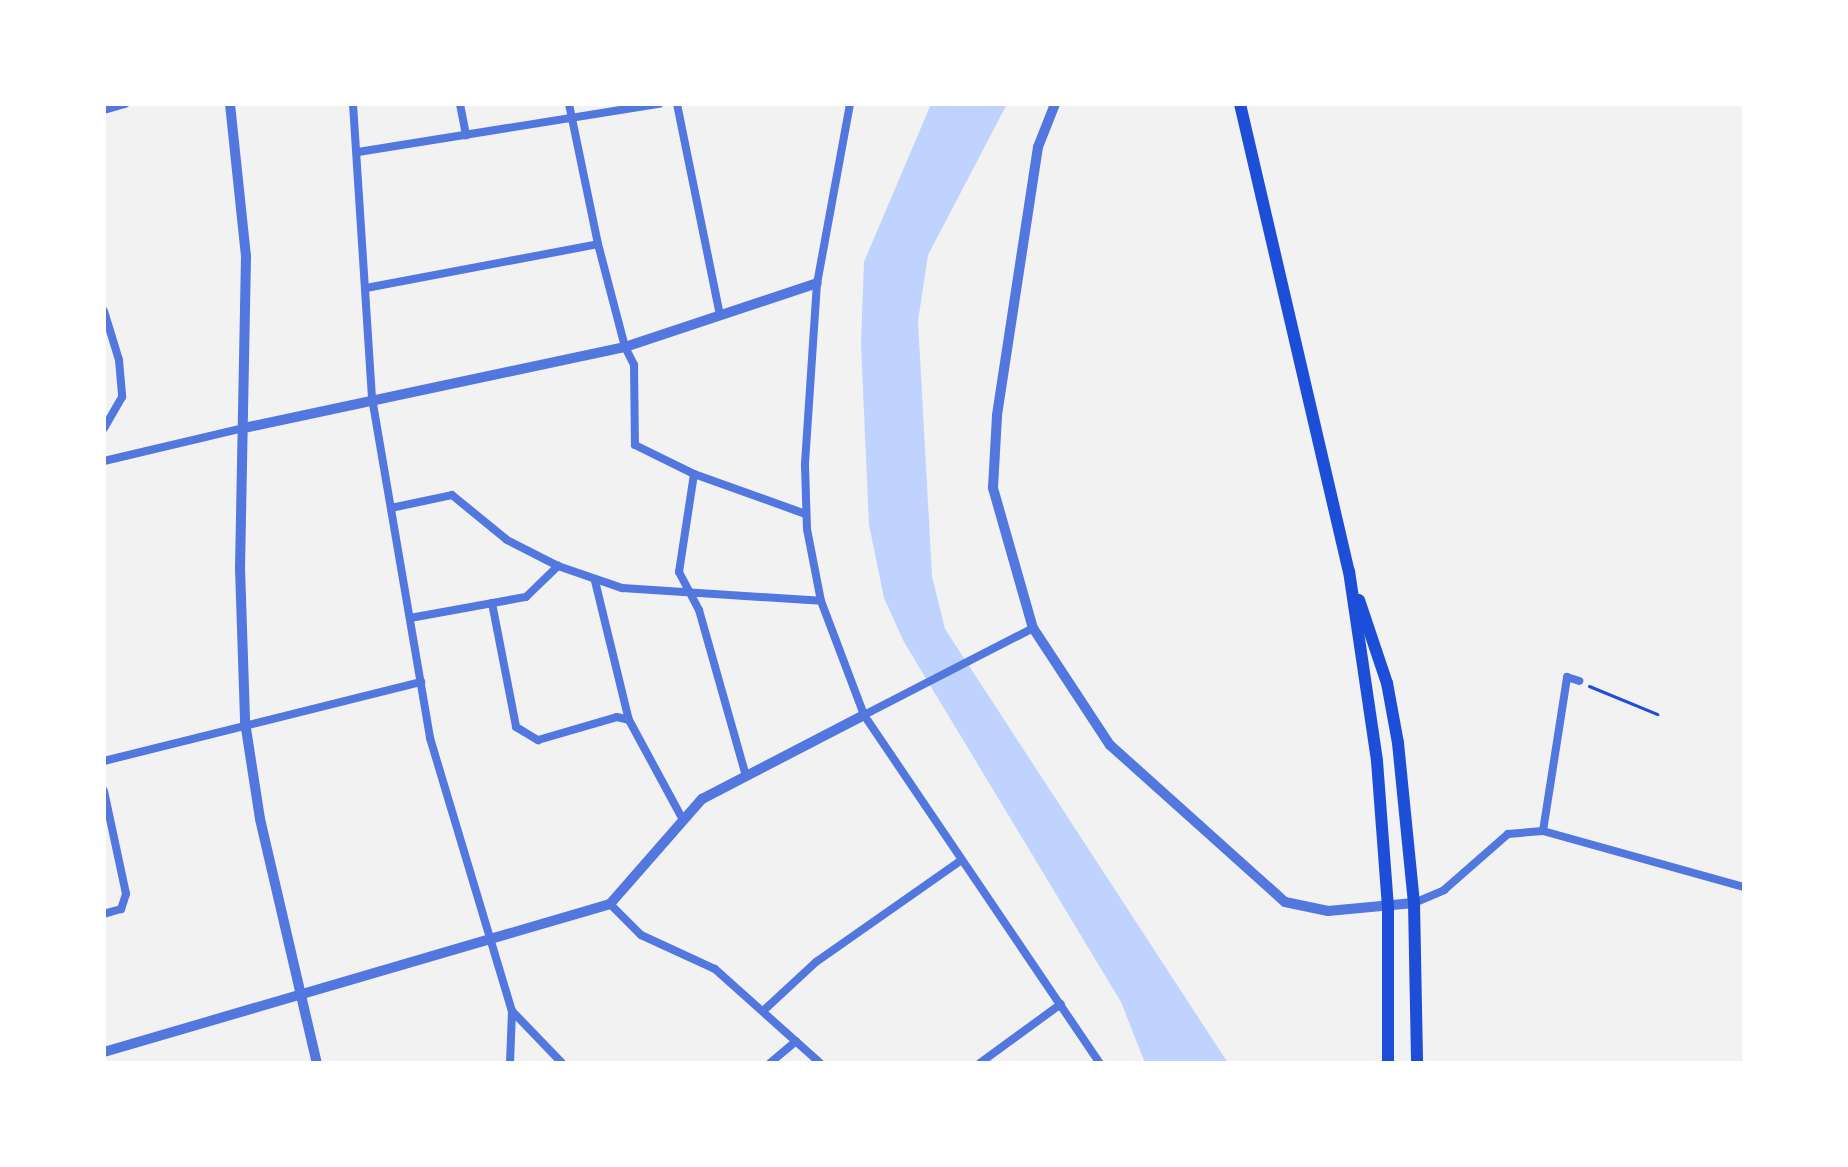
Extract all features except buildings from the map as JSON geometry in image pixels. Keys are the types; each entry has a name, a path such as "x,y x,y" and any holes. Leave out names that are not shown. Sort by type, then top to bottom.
{"main road":[{"path":"1240,104 1349,571 1377,761 1388,907 1388,1063"},
{"path":"1349,571 1387,683 1414,903 1417,1063"}],"street":[{"path":"230,104 246,256 240,568 245,722 260,819 317,1063"},
{"path":"353,104 372,398 421,682 450,813 512,1011 510,1063"},
{"path":"460,104 466,135"},
{"path":"569,104 598,244 625,347 634,365 635,445 694,474 806,514"},
{"path":"358,152 659,104"},
{"path":"677,104 720,316"},
{"path":"850,104 817,283 806,514 821,601 864,715 960,861 1100,1063"},
{"path":"1055,104 1038,147 997,416 993,488 1033,628 1110,745 1269,890 1307,909 1388,907 1414,903 1444,890 1508,834 1543,831 1744,887"},
{"path":"104,110 120,105"},
{"path":"366,288 598,244"},
{"path":"104,461 372,398 625,347 817,283"},
{"path":"104,311 119,360 122,397 104,428"},
{"path":"694,474 679,572 689,589 745,773"},
{"path":"391,508 452,495 507,540 558,566 622,588 689,589 821,601"},
{"path":"410,618 526,597 558,566"},
{"path":"595,581 629,720 682,818"},
{"path":"492,603 516,727 538,740 617,717 629,720"},
{"path":"104,1052 490,942 610,904 682,818 745,773 1033,628"},
{"path":"1543,831 1567,677 1579,681"},
{"path":"104,761 245,722 421,682"},
{"path":"104,791 126,894 121,909 104,914"},
{"path":"763,1011 816,962 960,861"},
{"path":"610,904 641,935 715,969 820,1063"},
{"path":"980,1063 1061,1004"},
{"path":"512,1011 562,1063"},
{"path":"770,1063 796,1041"}],"path":[{"path":"1579,681 1657,714"}],"water":[{"path":"931,104 1007,104 928,255 918,321 932,576 945,629 1228,1063 1145,1063 1121,1002 904,642 884,598 869,525 861,344 864,262"}]}
